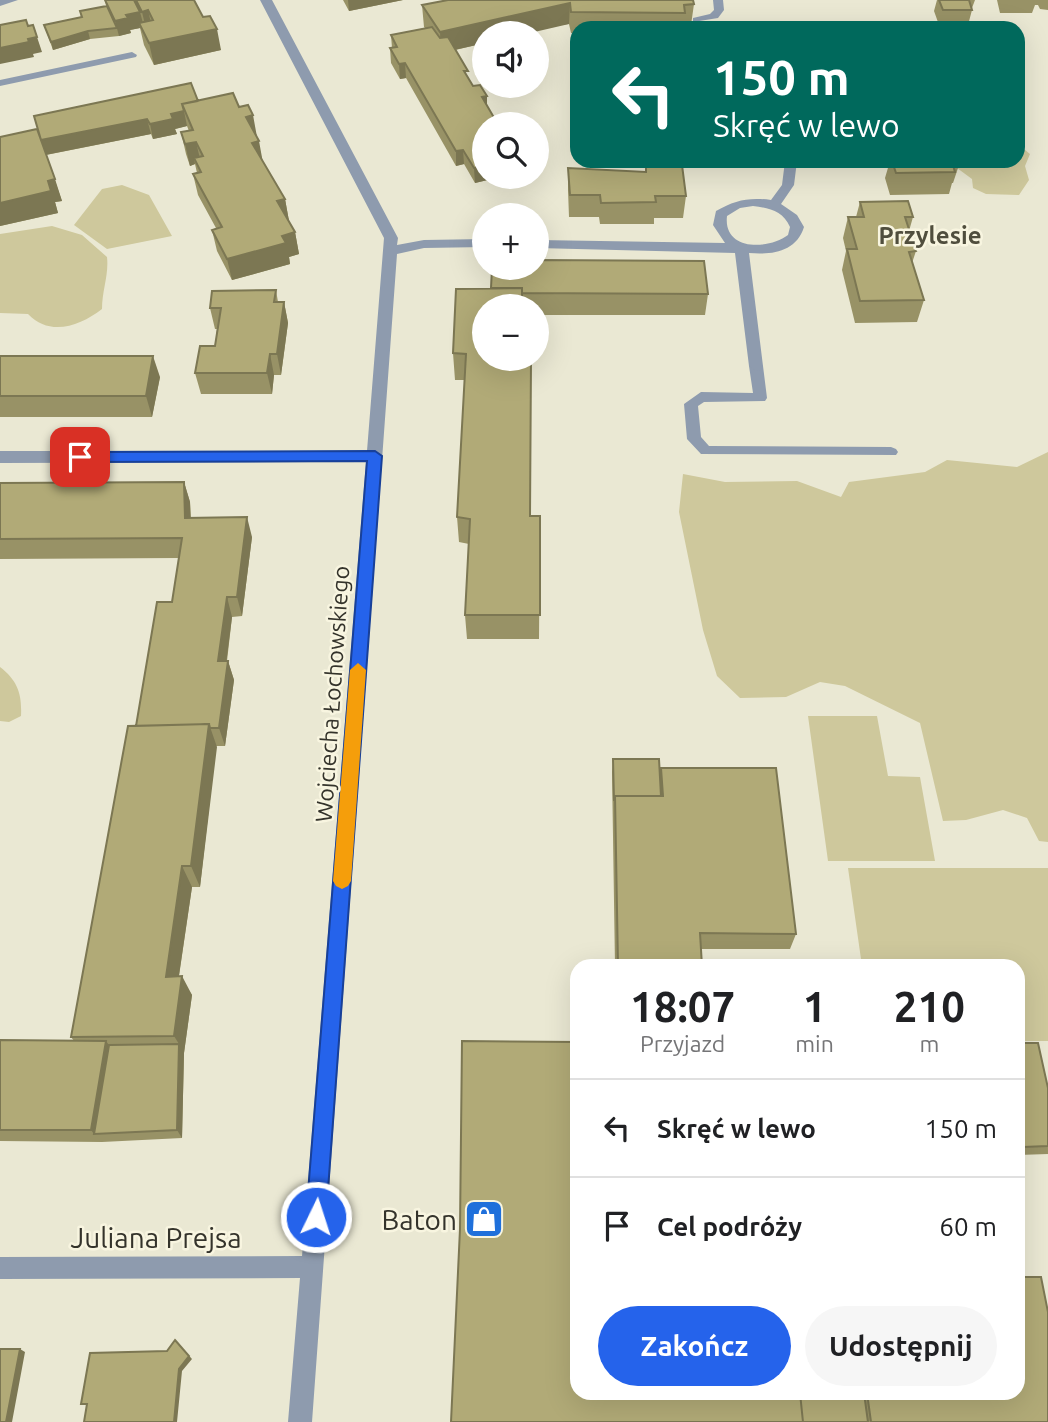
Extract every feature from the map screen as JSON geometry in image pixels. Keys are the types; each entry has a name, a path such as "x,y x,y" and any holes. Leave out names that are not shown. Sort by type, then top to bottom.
{"street":[{"path":"0,3 12,0"},
{"name":"Wojciecha Łochowskiego","path":"266,0 391,239 300,1422"},
{"path":"774,205 789,185 790,168"},
{"path":"549,243 741,247 766,250 790,242 797,232 797,223 785,209 750,201 737,203 721,214 718,224 723,235 741,247 756,366"},
{"path":"390,251 424,244 472,243"},
{"path":"0,457 375,456"},
{"name":"Juliana Prejsa","path":"0,1268 313,1267"}],"lane":[{"path":"697,20 714,16 719,10 718,0"},
{"path":"0,83 132,55"},
{"path":"756,366 760,398 701,397 691,404 694,439 706,451 891,452"}],"shaded area":[{"path":"1025,150 1030,154 1025,166"},
{"path":"1025,166 1029,180 1019,195 986,194 973,188 972,179 957,168"},
{"path":"122,185 149,195 172,236 107,249 74,225 102,189"},
{"path":"52,226 82,235 107,257 102,309 75,324 55,327 37,321 28,314 0,313 0,234"},
{"path":"1048,452 1048,842 1039,841 1027,818 1003,810 966,820 943,821 920,723 845,686 820,682 786,697 740,698 717,676 703,630 679,512 683,474 725,482 797,481 841,497 849,482 925,472 947,460 1017,467"},
{"path":"0,667 15,683 21,701 21,716 9,722 0,721"},
{"path":"808,716 877,716 888,776 920,777 935,861 828,861"},
{"path":"848,868 1048,868 1048,1041 1025,1041 1025,959 861,959"}],"building":[{"path":"105,0 134,0 140,12 115,21"},
{"path":"136,0 194,0 203,17 210,16 217,29 149,43 139,23 153,20 148,10 142,12"},
{"path":"448,0 693,0 694,4 684,5 685,13 571,12 570,3 489,21 472,21 472,25 440,32 422,5"},
{"path":"939,0 969,0 972,10 943,10"},
{"path":"107,6 117,28 88,31 51,42 44,25 82,17 80,11"},
{"path":"26,20 28,26 33,25 37,37 28,39 29,42 0,48 0,25"},
{"path":"432,27 440,38 448,37 468,71 464,71 472,84 472,98 483,98 491,112 472,112 472,165 463,150 456,151 405,63 399,64 390,48 397,47 391,35"},
{"path":"191,83 198,101 182,104 184,111 171,114 173,119 150,124 147,119 41,140 34,116"},
{"path":"233,93 239,107 248,105 253,115 246,117 259,141 252,143 285,199 277,201 295,232 282,236 286,243 227,259 212,230 222,227 193,174 201,172 194,158 203,156 196,142 185,144 181,132 193,130 182,104"},
{"path":"37,129 55,179 48,181 51,191 0,203 0,137"},
{"path":"568,168 646,172 646,168 682,168 686,196 655,196 656,202 601,203 600,195 570,195"},
{"path":"894,168 954,168 955,172 896,173"},
{"path":"908,201 913,217 905,217 916,251 909,252 924,300 860,301 847,249 857,249 848,217 864,217 860,202"},
{"path":"549,260 704,261 708,294 522,293 522,288 491,288 491,280 549,280"},
{"path":"522,288 522,294 472,294 472,371 531,371 530,516 540,516 540,615 465,615 470,519 457,517 466,354 453,353 456,289"},
{"path":"276,290 274,302 284,302 277,354 270,354 267,373 195,373 200,346 215,346 221,308 210,308 212,291"},
{"path":"0,356 153,356 146,396 0,396"},
{"path":"184,482 185,518 247,517 237,597 227,597 218,661 228,661 219,728 210,728 209,724 136,726 157,602 172,602 182,538 0,539 0,483"},
{"path":"209,724 191,866 182,866 166,977 182,976 174,1036 71,1037 128,726"},
{"path":"613,759 659,759 661,796 615,796 614,801"},
{"path":"661,768 776,768 796,934 700,933 702,959 618,959 615,796 663,796"},
{"path":"0,1040 106,1041 91,1130 0,1130"},
{"path":"462,1041 570,1042 570,1400 801,1400 803,1422 451,1422 460,1229"},
{"path":"1025,1043 1038,1043 1048,1088 1048,1146 1025,1147"},
{"path":"179,1044 177,1130 94,1134 109,1045"},
{"path":"1025,1277 1041,1277 1048,1312 1048,1422 871,1422 868,1400 1025,1400"},
{"path":"175,1340 189,1356 179,1369 174,1422 84,1422 87,1404 81,1404 90,1353 167,1351"},
{"path":"0,1349 20,1349 6,1422 0,1422"},
{"path":"801,1400 865,1400 868,1422 803,1422"}],"slow traffic":[{"path":"342,881 358,670"}],"place":[{"name":"Baton","path":"484,1219"}],"district":[{"name":"Przylesie","path":"930,235"}],"route":[{"path":"80,457 375,456 316,1217"}]}
